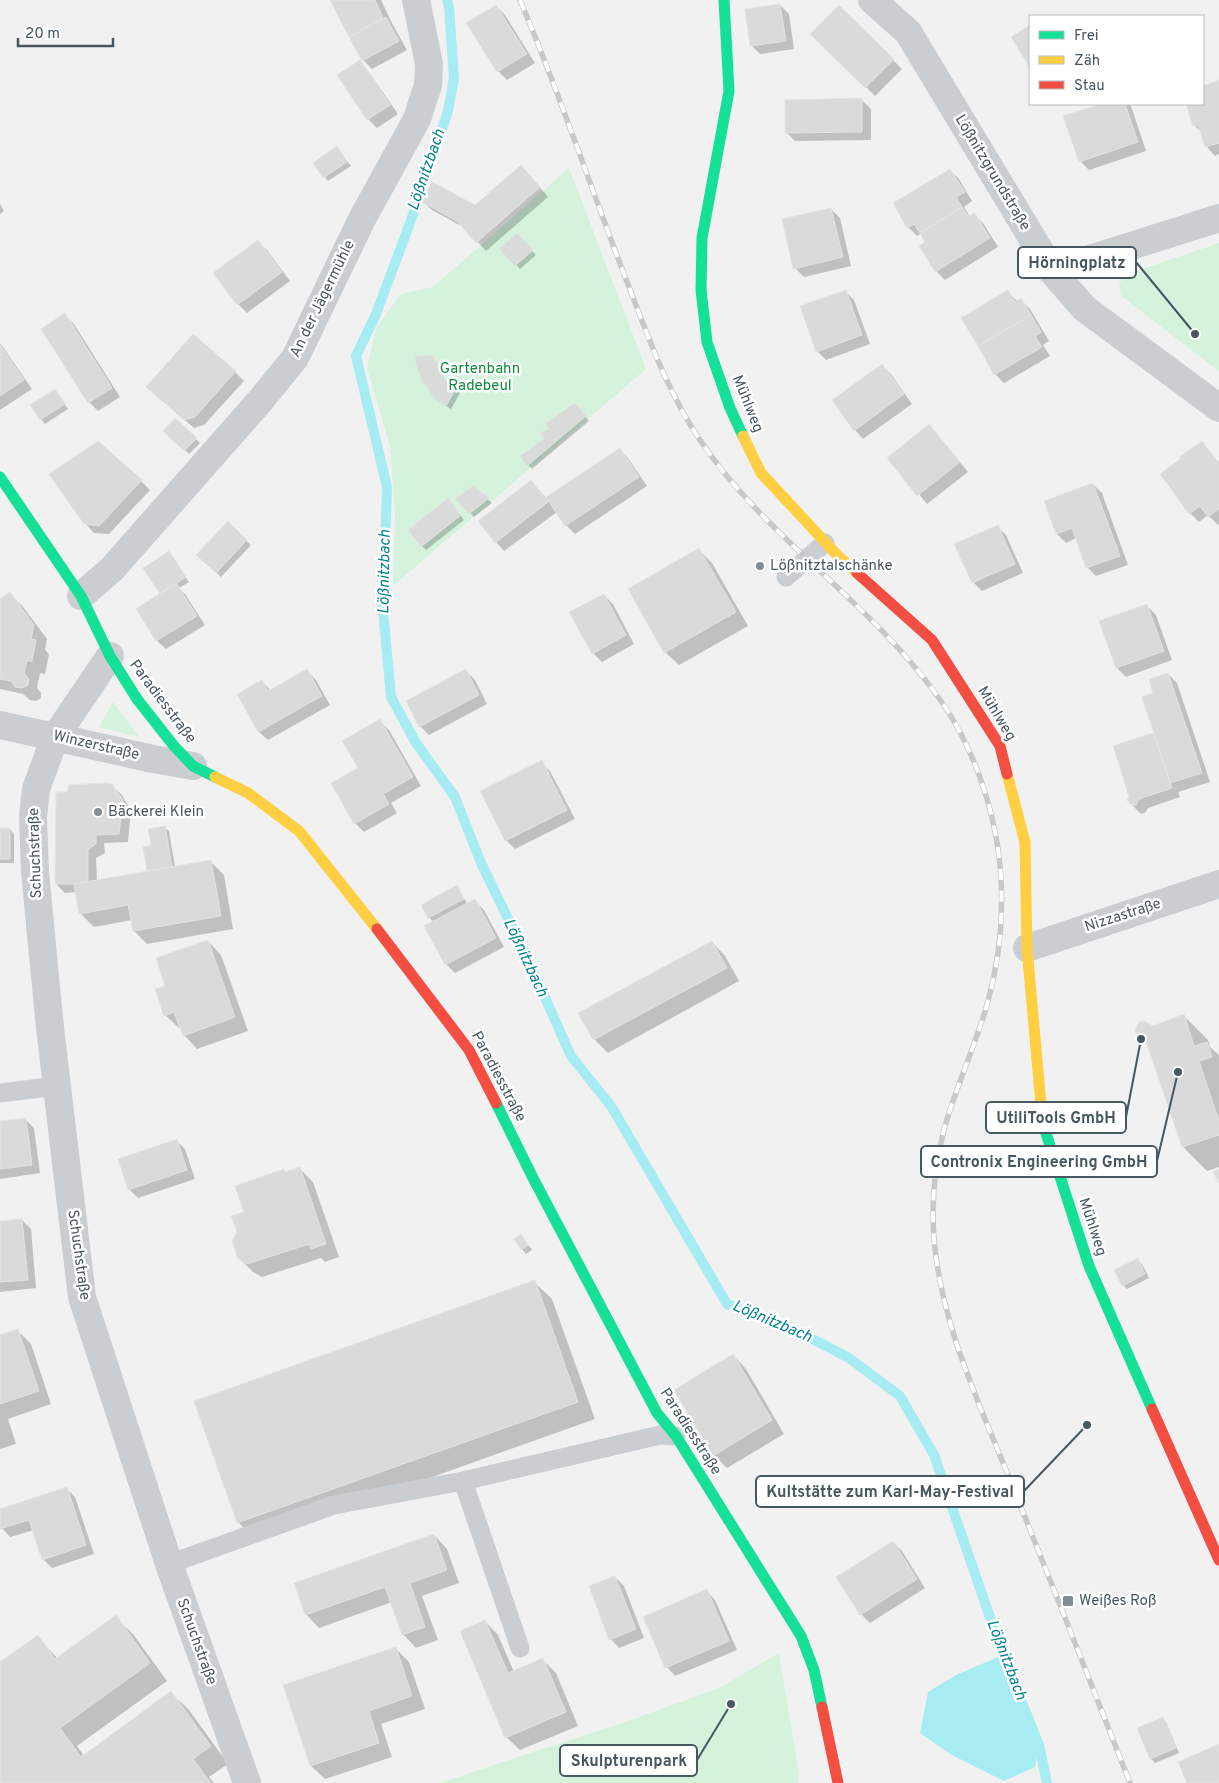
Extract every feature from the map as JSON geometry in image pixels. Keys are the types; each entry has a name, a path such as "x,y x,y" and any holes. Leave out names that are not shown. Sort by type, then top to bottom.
{"street":[{"name":"An der Jägermühle","path":"81,596 112,569 254,408 295,358 362,219 417,119 428,86 430,64 416,0"},
{"name":"Mühlweg","path":"724,0 729,91 702,238 701,290 707,342 730,408 761,473 838,556 932,640 1000,746 1025,842 1027,948 1042,1120 1089,1266 1219,1560"},
{"name":"Lößnitzgrundstraße","path":"872,0 908,32 1052,271 1084,308 1219,408"},
{"path":"1052,271 1219,218"},
{"name":"Paradiesstraße","path":"0,477 81,596 110,656 137,699 174,746 193,766 248,793 299,831 383,936 469,1050 657,1413 676,1436 801,1636 814,1670 838,1783"},
{"path":"55,736 110,656"},
{"name":"Winzerstraße","path":"0,724 153,759 193,766"},
{"name":"Schuchstraße","path":"55,736 36,790 33,817 39,932 82,1297 168,1564 247,1783"},
{"name":"Nizzastraße","path":"1027,948 1219,884"}],"lane":[{"path":"786,577 825,543"},
{"path":"0,1092 57,1086"},
{"path":"168,1564 334,1505 463,1481 660,1435 676,1436"},
{"path":"463,1481 520,1648"}],"green space":[{"name":"Gartenbahn Radebeul","path":"569,168 646,369 393,586 395,515 390,446 367,368 376,328 401,294 433,287"},
{"path":"1219,243 1219,371 1121,296 1119,284 1125,275"},
{"path":"113,702 139,737 99,727"},
{"path":"779,1653 799,1773 798,1783 440,1783 631,1720 719,1688"}],"water":[{"path":"1003,1655 1039,1745 1035,1767 1004,1781 950,1754 920,1733 928,1692 956,1675"}],"building":[{"path":"330,0 375,0 383,18 349,37"},
{"path":"780,4 786,41 750,46 745,9"},
{"path":"496,5 527,54 497,72 466,23"},
{"path":"839,5 894,59 865,88 810,34"},
{"path":"386,17 399,41 362,61 349,37"},
{"path":"1029,26 1029,66 1011,37"},
{"path":"360,60 390,105 367,120 337,75"},
{"path":"1219,80 1219,143 1205,147 1198,125 1193,126 1186,105 1204,105 1204,86"},
{"path":"862,98 862,132 785,133 785,100"},
{"path":"1097,105 1125,105 1138,142 1079,162 1063,116"},
{"path":"337,146 347,162 323,178 313,163"},
{"path":"521,165 540,187 476,243 457,221 422,202 432,182 475,205"},
{"path":"950,169 965,192 956,197 962,207 920,233 914,224 907,228 893,203"},
{"path":"962,207 968,216 975,213 990,238 935,272 919,246 925,242 920,233"},
{"path":"831,208 843,257 793,269 782,219"},
{"path":"517,233 533,250 515,266 499,249"},
{"path":"258,240 282,272 237,305 213,273"},
{"path":"846,290 862,335 816,352 800,306"},
{"path":"1008,290 1015,302 1021,298 1031,315 978,346 961,318"},
{"path":"65,313 112,388 88,403 41,329"},
{"path":"1031,315 1041,332 1035,336 1042,347 994,375 978,346"},
{"path":"193,334 236,371 195,417 184,420 146,387"},
{"path":"0,345 24,380 0,396"},
{"path":"433,355 441,373 456,388 446,406 435,399 422,381 416,365 415,356"},
{"path":"882,364 904,394 854,431 832,400"},
{"path":"55,389 65,404 40,420 30,405"},
{"path":"575,403 586,416 527,466 520,456 544,439 540,433 549,429 546,423"},
{"path":"175,418 197,438 184,451 163,431"},
{"path":"929,424 960,462 917,496 887,458"},
{"path":"98,441 142,480 99,526 84,524 49,474"},
{"path":"1202,441 1219,465 1219,509 1208,517 1200,506 1189,514 1160,474 1180,459 1179,457"},
{"path":"620,448 639,477 565,526 546,497"},
{"path":"531,480 548,502 495,543 478,521"},
{"path":"1093,483 1120,556 1086,568 1072,528 1056,534 1044,501"},
{"path":"473,486 489,498 469,514 455,499"},
{"path":"448,498 461,515 421,547 408,530"},
{"path":"228,521 247,540 216,573 196,555"},
{"path":"998,525 1015,564 972,583 954,544"},
{"path":"699,548 736,612 664,653 628,589"},
{"path":"169,551 186,577 160,594 143,568"},
{"path":"176,583 197,616 156,641 136,609"},
{"path":"10,592 34,625 31,639 36,640 32,661 27,661 24,673 29,679 28,685 22,688 15,687 11,681 0,679 0,599"},
{"path":"604,594 626,635 592,654 569,612"},
{"path":"1147,604 1164,651 1116,668 1099,621"},
{"path":"307,669 322,696 258,732 237,694 262,680 268,691"},
{"path":"466,669 479,695 419,727 406,701"},
{"path":"1168,673 1202,773 1170,783 1142,697 1153,693 1149,679"},
{"path":"380,719 413,777 383,794 389,804 354,824 331,783 358,768 342,741"},
{"path":"1153,733 1172,788 1139,799 1136,805 1131,805 1127,800 1129,796 1113,746"},
{"path":"542,760 567,810 505,841 480,791"},
{"path":"112,784 123,800 119,834 96,835 96,844 88,849 88,881 74,884 55,884 56,792 67,792 69,785"},
{"path":"165,826 172,867 147,871 143,847 151,845 148,829"},
{"path":"0,828 10,828 10,859 0,859"},
{"path":"211,860 221,916 133,931 128,905 79,914 74,884"},
{"path":"457,885 464,899 428,918 421,905"},
{"path":"475,899 496,938 445,965 424,926"},
{"path":"208,940 235,1017 183,1036 174,1012 164,1016 155,989 165,986 156,958"},
{"path":"712,941 727,968 593,1040 578,1013"},
{"path":"1184,1014 1194,1046 1207,1042 1212,1057 1199,1061 1219,1121 1219,1135 1182,1147 1145,1038 1141,1039 1135,1031 1139,1022 1144,1021 1153,1026"},
{"path":"26,1118 32,1165 0,1169 0,1121"},
{"path":"177,1139 187,1170 128,1190 118,1159"},
{"path":"300,1167 326,1244 311,1249 309,1244 247,1264 238,1259 232,1241 237,1231 231,1216 244,1212 235,1186 284,1169 285,1172"},
{"path":"1219,1169 1219,1183 1213,1172"},
{"path":"22,1219 28,1280 0,1282 0,1221"},
{"path":"521,1234 528,1245 521,1250 514,1239"},
{"path":"1138,1258 1145,1274 1122,1286 1114,1270"},
{"path":"535,1280 578,1402 237,1523 194,1401"},
{"path":"18,1329 39,1391 0,1404 0,1335"},
{"path":"733,1354 772,1420 713,1456 674,1390"},
{"path":"67,1487 86,1545 42,1560 29,1520 0,1529 0,1509"},
{"path":"434,1534 447,1570 410,1583 425,1627 402,1635 385,1587 305,1615 294,1583"},
{"path":"893,1541 917,1579 860,1615 836,1577"},
{"path":"615,1576 636,1629 609,1640 589,1586"},
{"path":"707,1589 729,1641 665,1668 643,1617"},
{"path":"116,1615 150,1663 60,1728 81,1757 171,1691 211,1746 193,1759 211,1783 0,1783 0,1662 38,1635 55,1659"},
{"path":"485,1620 508,1673 543,1658 566,1712 505,1738 460,1631"},
{"path":"396,1647 412,1696 369,1711 379,1743 310,1766 283,1685"},
{"path":"1163,1717 1176,1748 1150,1759 1137,1728"},
{"path":"1219,1744 1219,1783 1187,1783 1178,1762"}],"waterway":[{"name":"Lößnitzbach","path":"447,0 454,78 448,111 417,204 376,314 356,356 387,487 383,610 391,697 416,743 455,797 481,863 530,964 571,1056 611,1106 727,1304 803,1334 849,1358 900,1396 934,1455 1003,1655 1039,1745 1047,1783"}],"railway":[{"path":"520,0 549,71 652,346 678,404 700,440 727,476 756,509 852,601 914,666 956,724 974,761 983,786 994,824 998,850 1001,876 1001,928 998,954 987,1005 945,1126 940,1148 933,1203 935,1251 950,1323 975,1395 1130,1783"}],"traffic: fast":[{"path":"724,0 729,91 702,238 701,290 707,342 730,408 743,436"},
{"path":"0,477 81,596 110,656 137,699 174,746 193,766 215,777"},
{"path":"496,1103 533,1178 657,1413 676,1436 801,1636 814,1670 822,1707"},
{"path":"1041,1105 1042,1121 1089,1266 1152,1409"}],"traffic: slow":[{"path":"743,436 761,473 838,556 857,573"},
{"path":"1007,774 1025,842 1027,948 1041,1105"},
{"path":"215,777 248,793 299,831 377,929"}],"traffic: jam":[{"path":"857,573 932,640 1000,746 1007,774"},
{"path":"377,929 469,1050 496,1103"},
{"path":"1152,1409 1219,1560"},
{"path":"822,1707 838,1783"}],"place":[{"name":"Hörningplatz","path":"1195,334"},
{"name":"Lößnitztalschänke","path":"760,566"},
{"name":"Bäckerei Klein","path":"98,812"},
{"name":"UtiliTools GmbH","path":"1141,1039"},
{"name":"Contronix Engineering GmbH","path":"1178,1072"},
{"name":"Kultstätte zum Karl-May-Festival","path":"1087,1425"},
{"name":"Weißes Roß","path":"1068,1601"},
{"name":"Skulpturenpark","path":"731,1704"}]}
